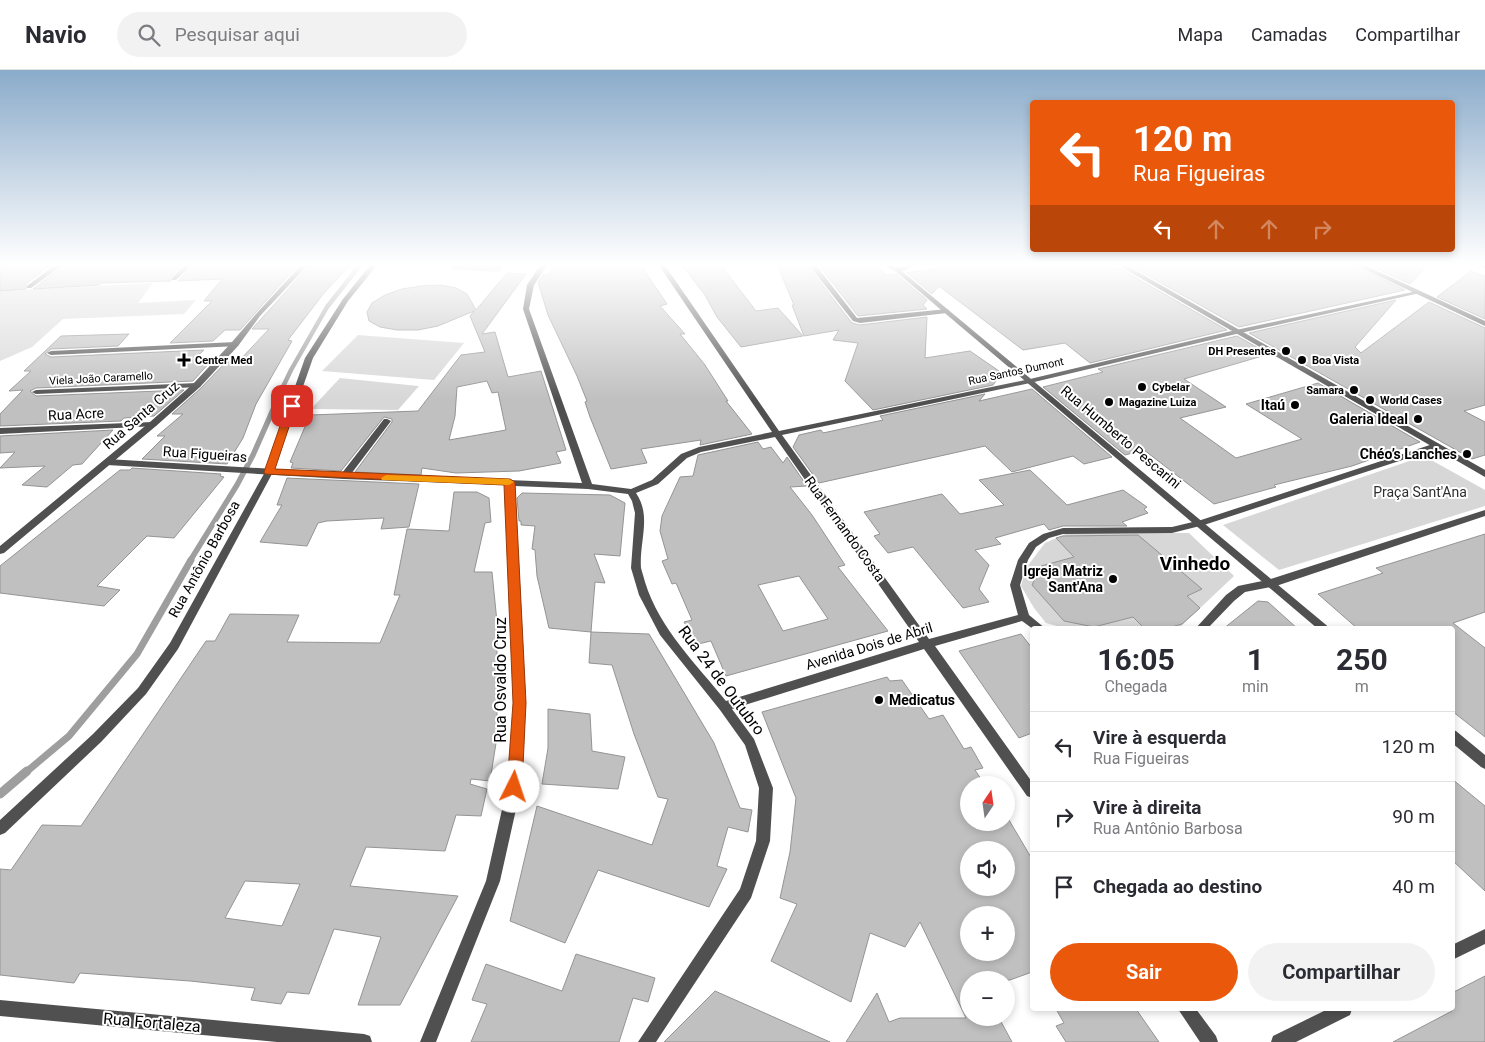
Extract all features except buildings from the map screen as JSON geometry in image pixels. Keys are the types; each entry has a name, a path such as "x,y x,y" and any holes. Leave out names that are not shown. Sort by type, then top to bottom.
{"street":[{"name":"Rua Santa Cruz","path":"0,550 153,424 197,385 235,344 263,309"},
{"name":"Rua Antônio Barbosa","path":"0,829 97,738 142,691 174,646 269,472 309,358 339,309"},
{"path":"526,309 588,486"},
{"name":"Rua Fernando Costa","path":"692,309 776,432 1030,789"},
{"path":"847,309 856,320 860,321 947,312"},
{"name":"Rua Humberto Pescarini","path":"944,309 1202,523 1322,626"},
{"path":"1197,309 1483,472"},
{"name":"Rua Santos Dumont","path":"631,492 655,482 684,456 698,450 776,432 1030,381 1236,332 1341,309"},
{"path":"1453,309 1485,324"},
{"path":"51,353 235,344"},
{"name":"Viela João Caramello","path":"36,392 197,385"},
{"path":"344,476 387,421"},
{"name":"Rua Acre","path":"0,431 153,424"},
{"path":"1037,626 1024,617 1015,585 1022,560 1032,545 1046,536 1063,531 1172,530 1202,523 1436,446"},
{"name":"Rua Figueiras","path":"107,462 344,476 588,486 631,492"},
{"name":"Rua Osvaldo Cruz","path":"428,1042 493,881 514,787 520,703 510,482"},
{"name":"Rua 24 de Outubro","path":"631,492 637,501 640,513 636,568 644,595 664,632 750,743 766,788 763,841 746,893 646,1042"},
{"path":"1203,626 1230,598 1242,590 1272,583 1485,513"},
{"name":"Avenida Dois de Abril","path":"724,707 927,644 1024,617"},
{"path":"1455,738 1485,763"},
{"path":"1455,951 1485,936"},
{"name":"Rua Fortaleza","path":"0,1008 364,1042"},
{"path":"1187,1011 1210,1042"},
{"path":"1279,1042 1340,1011"}],"green space":[{"path":"0,309 188,309 184,314 63,319 32,347 0,361"},
{"path":"358,335 464,343 434,380 322,371"},
{"path":"340,378 419,386 398,410 311,409"},
{"name":"Praça Sant'Ana","path":"1424,456 1485,490 1485,506 1279,570 1223,525"},
{"name":"Igreja Matriz Sant'Ana","path":"1068,533 1189,533 1234,576 1181,626 1057,626 1046,623 1034,608 1021,586 1026,568 1045,543"}],"waterway":[{"path":"279,395 326,309"},
{"path":"190,561 237,485 253,455 280,394"},
{"path":"25,773 69,736 137,654 191,560"},
{"path":"0,794 27,771"}],"slow traffic":[{"path":"386,478 509,482"}],"place":[{"name":"DH Presentes","path":"1286,351"},
{"name":"Center Med","path":"184,360"},
{"name":"Boa Vista","path":"1302,360"},
{"name":"Cybelar","path":"1142,387"},
{"name":"Samara","path":"1354,390"},
{"name":"World Cases","path":"1370,400"},
{"name":"Magazine Luiza","path":"1109,402"},
{"name":"Itaú","path":"1295,405"},
{"name":"Galeria Ideal","path":"1418,419"},
{"name":"Chéo’s Lanches","path":"1467,454"},
{"name":"Igreja Matriz Sant'Ana","path":"1113,579"},
{"name":"Medicatus","path":"879,700"}],"district":[{"name":"Vinhedo","path":"1195,563"}],"route":[{"path":"292,406 269,472 510,482 520,703 514,787"}]}
